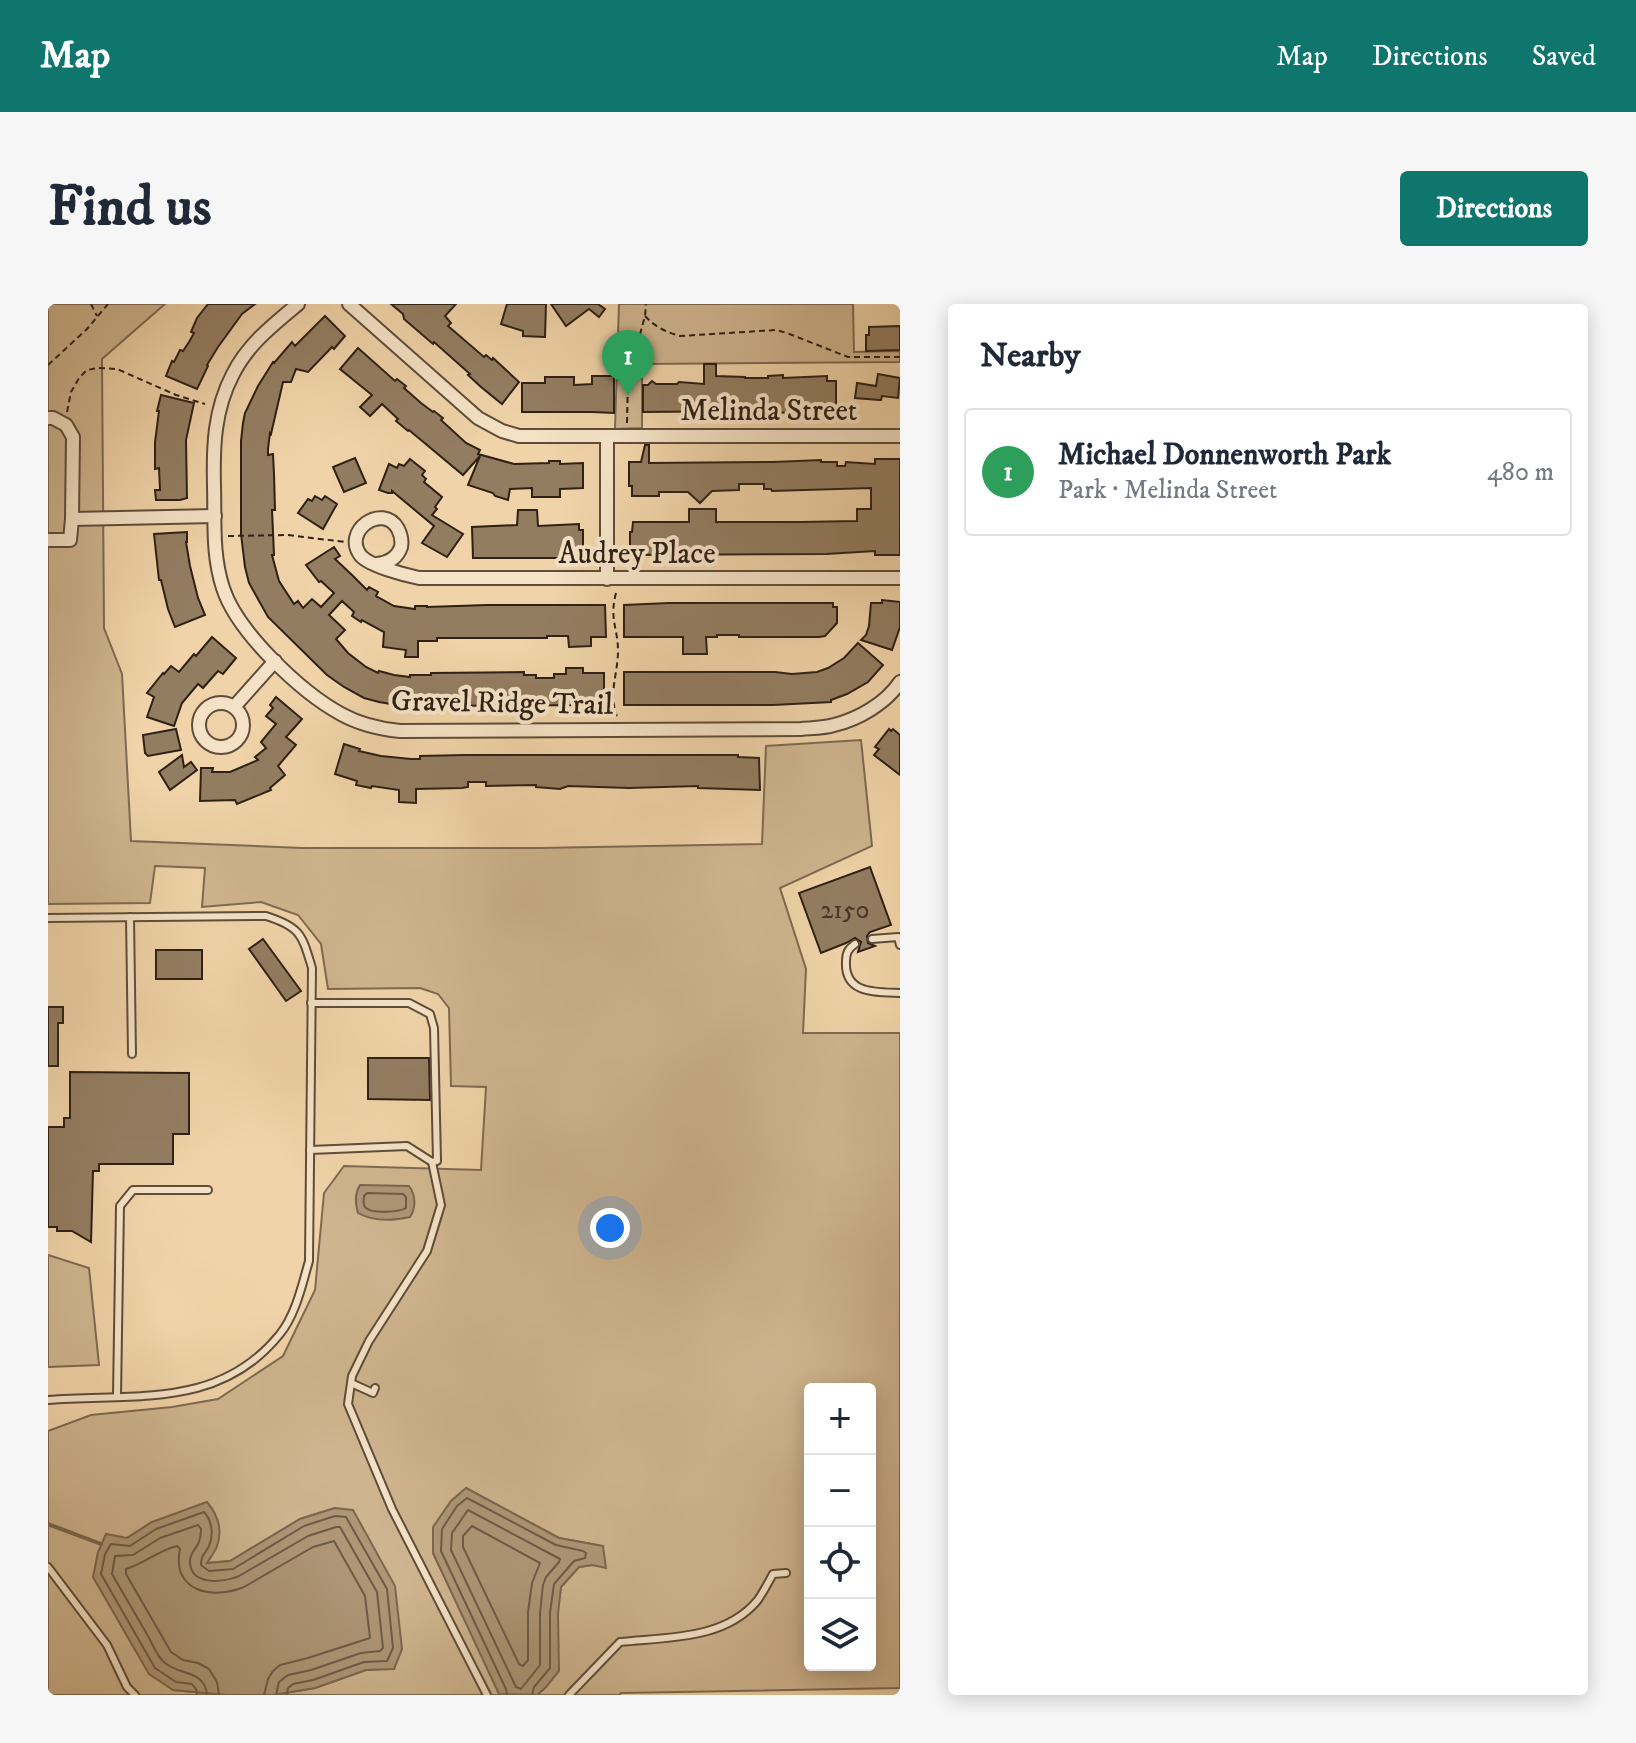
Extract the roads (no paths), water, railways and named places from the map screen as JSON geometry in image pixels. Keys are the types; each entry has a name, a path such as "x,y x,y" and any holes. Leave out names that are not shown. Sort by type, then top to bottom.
{"street":[{"name":"Gravel Ridge Trail","path":"298,304 258,337 234,371 225,391 218,411 213,454 214,537 223,590 232,610 249,635 315,697 343,715 383,729 400,731 801,729 833,726 859,716 898,691"},
{"name":"Melinda Street","path":"349,304 478,418 519,436 900,436"},
{"path":"48,418 66,425 73,437 70,540 48,540"},
{"path":"607,437 607,579"},
{"path":"72,519 215,516"},
{"name":"Audrey Place","path":"377,564 393,572 419,578 900,578"},
{"path":"234,707 275,661"}],"lane":[{"path":"48,918 266,916 288,923 303,939 312,968 309,1261 297,1304 281,1333 247,1367 212,1385 168,1395 48,1400"},
{"path":"130,917 132,1054"},
{"path":"872,939 898,937 900,945"},
{"path":"855,944 849,948 845,958 850,983 875,991 900,993"},
{"path":"311,1003 409,1003 430,1014 434,1028 437,1161 432,1162"},
{"path":"310,1150 407,1146 432,1162 441,1205 427,1251 369,1341 352,1376 348,1404 392,1509 487,1695"},
{"path":"117,1396 120,1206 133,1190 208,1190"},
{"path":"351,1383 373,1393 375,1388"},
{"path":"48,1567 107,1645 127,1687 135,1695"},
{"path":"569,1695 620,1642 708,1632 740,1617 758,1600 773,1574 786,1573"}],"water":[{"path":"360,1185 409,1186 414,1202 410,1217 383,1220 358,1213 356,1199"},
{"path":"466,1488 559,1538 603,1546 606,1568 592,1565 579,1567 561,1587 559,1671 537,1695 499,1694 433,1553 433,1527 451,1501"},
{"path":"207,1502 217,1517 220,1534 207,1563 230,1561 300,1519 335,1508 353,1510 395,1586 402,1649 394,1669 366,1670 315,1688 273,1695 173,1690 149,1674 93,1577 98,1552 106,1534 127,1538 152,1522"}],"waterway":[{"path":"48,1524 101,1544"}],"place":[{"name":"Michael Donnenworth Park","path":"628,396"}]}
